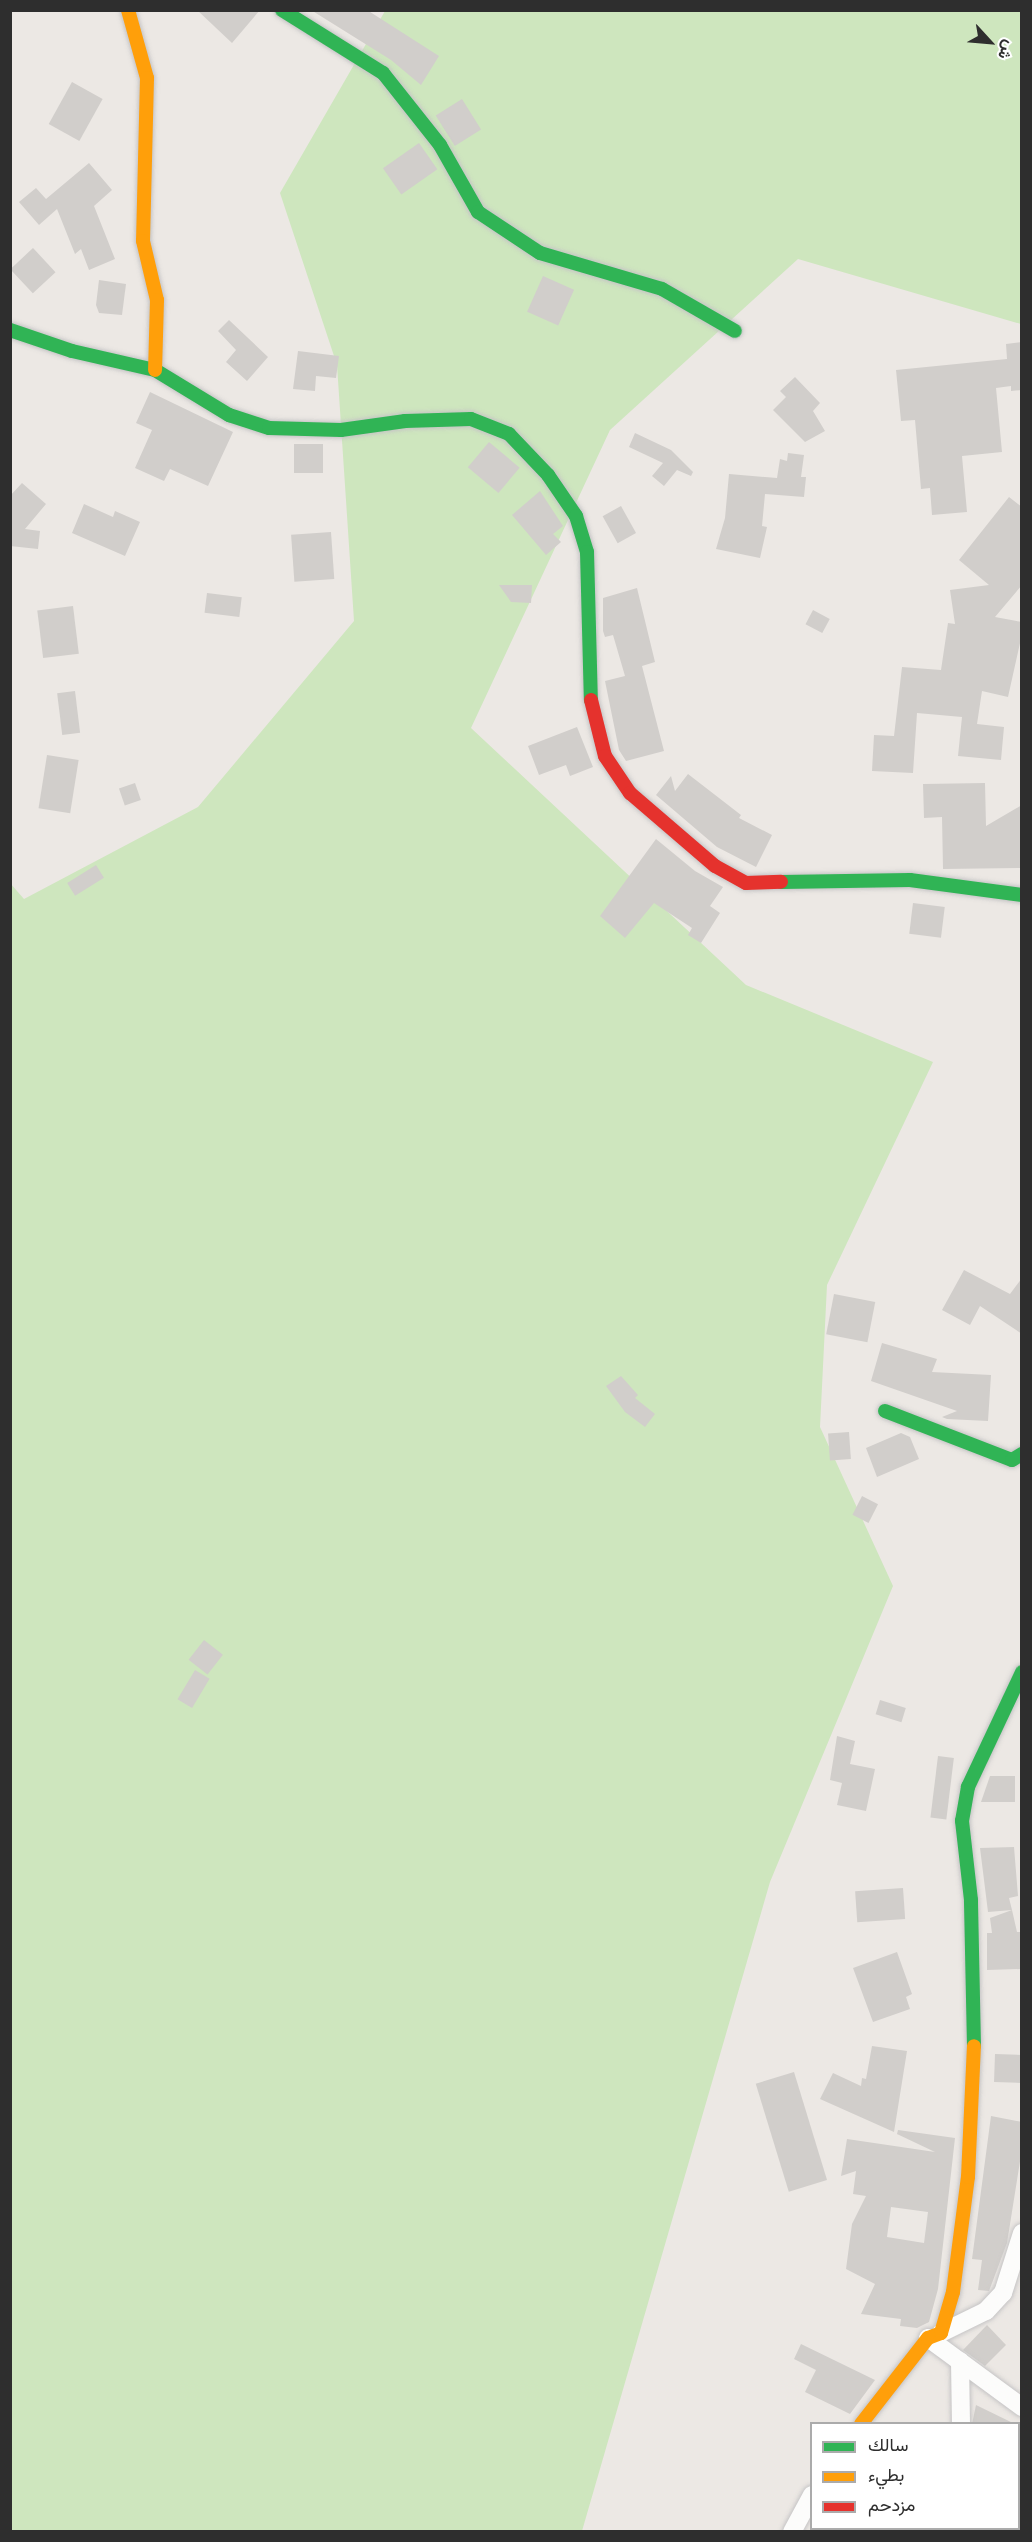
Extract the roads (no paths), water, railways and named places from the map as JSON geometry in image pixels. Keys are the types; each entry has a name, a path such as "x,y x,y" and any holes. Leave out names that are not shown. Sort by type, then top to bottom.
{"street":[{"path":"128,10 147,78 143,241 157,300 156,370"},
{"path":"282,10 383,73 440,145 478,212 540,253 662,289 735,331"},
{"path":"10,330 72,351 156,370 229,415 269,428 341,430 405,421 471,419 509,434 548,475 576,516 587,552 589,693 605,756 630,793 715,866 746,884 910,880 1022,895"},
{"path":"885,1411 1012,1460 1022,1454"},
{"path":"863,2422 934,2336 962,2241 974,2065 971,1900 963,1821 968,1787 1022,1672"},
{"path":"934,2336 975,2318 999,2298 1010,2282 1022,2233"},
{"path":"934,2336 960,2361 1022,2406"},
{"path":"960,2361 961,2422"},
{"path":"792,2532 810,2499"}]}
